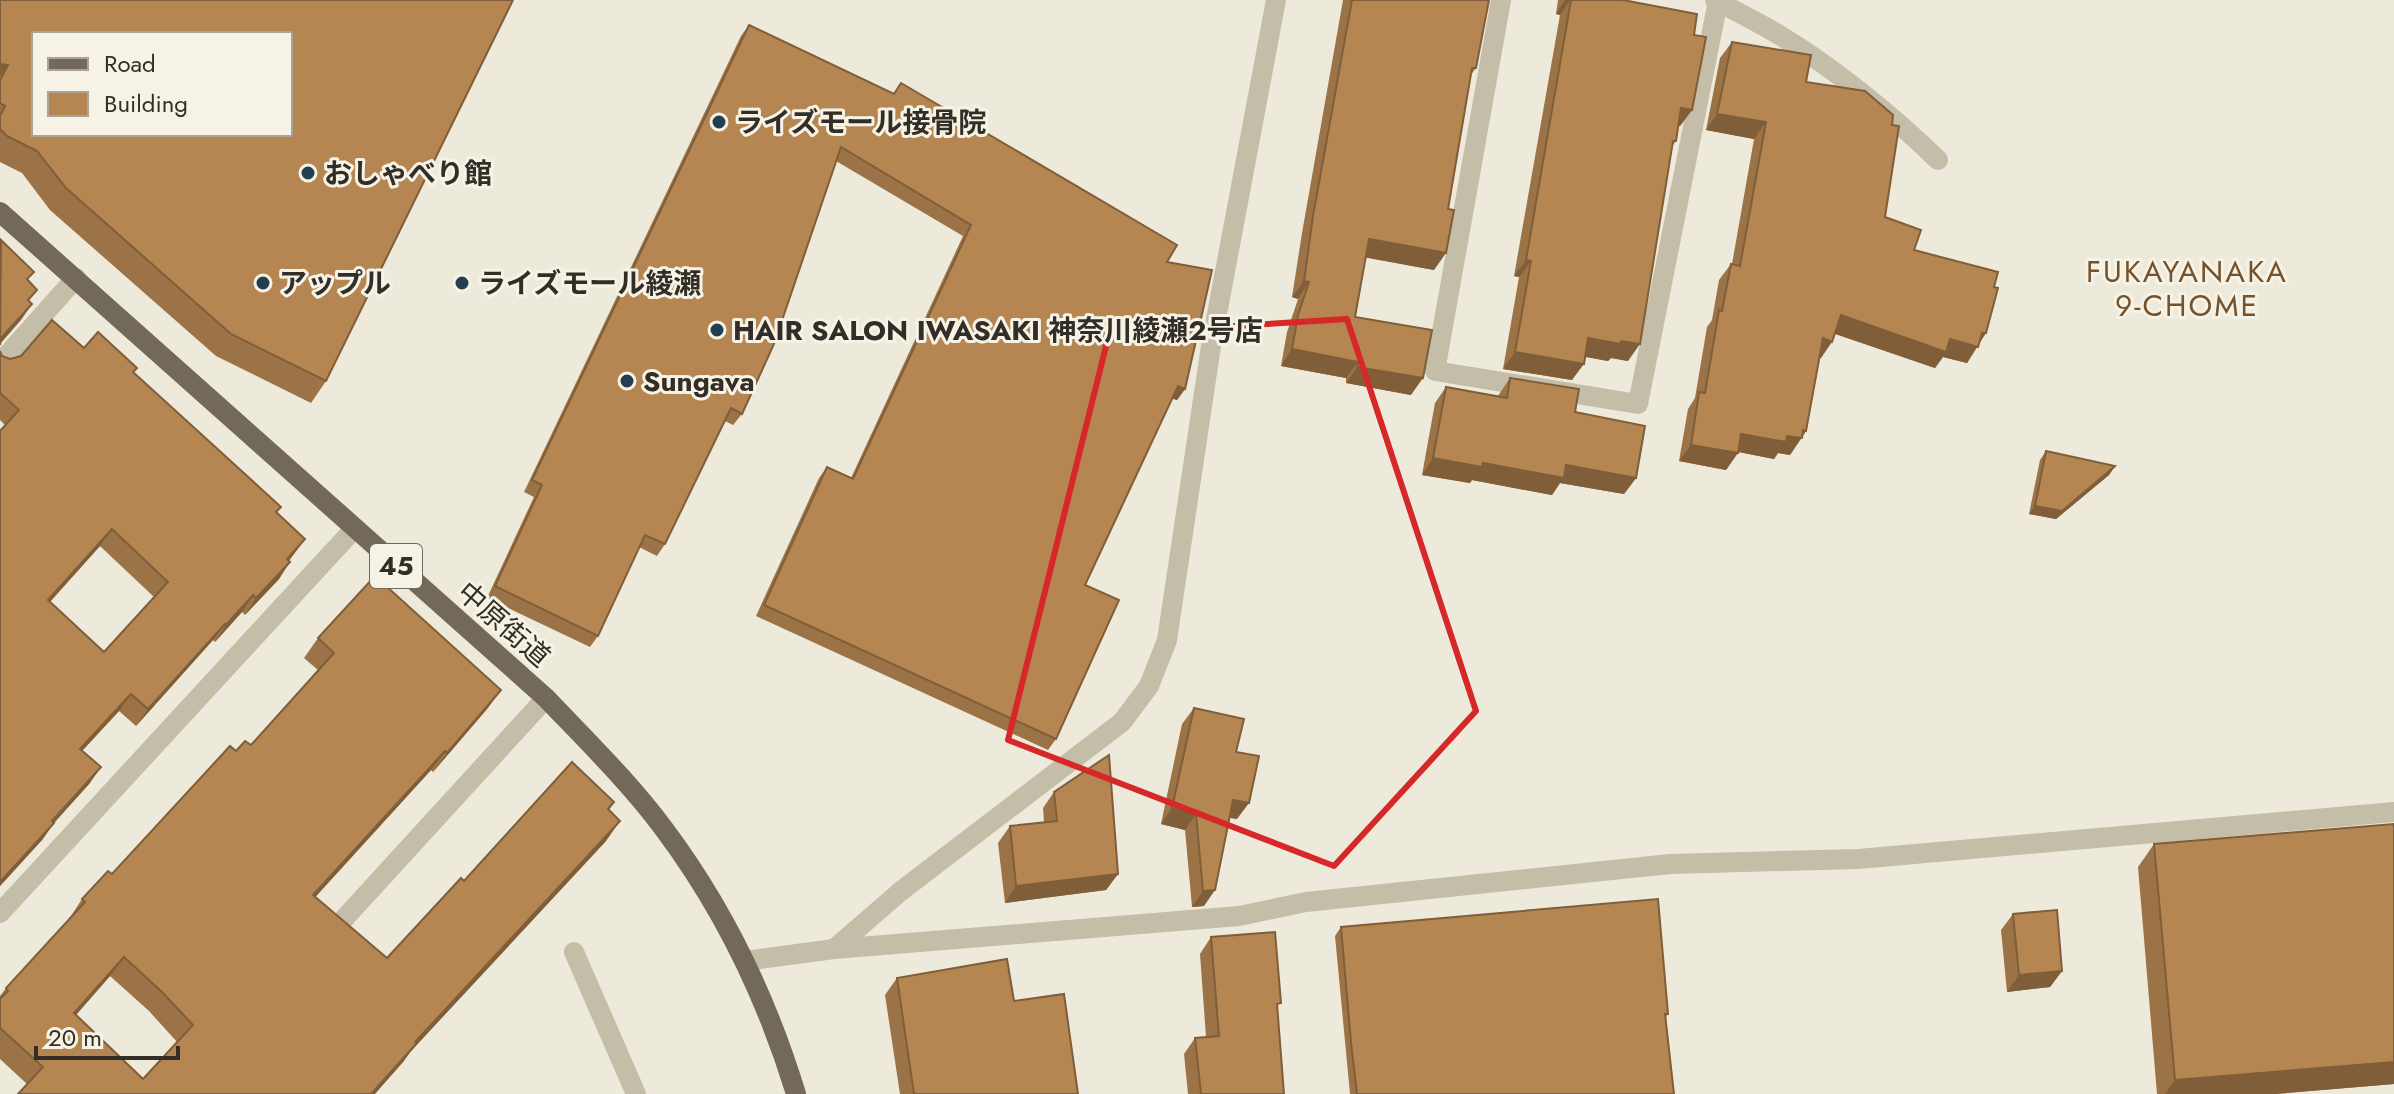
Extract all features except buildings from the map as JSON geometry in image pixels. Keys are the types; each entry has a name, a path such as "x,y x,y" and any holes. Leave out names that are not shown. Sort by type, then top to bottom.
{"main road":[{"name":"中原街道","path":"0,212 546,698 627,783 665,830 714,903 745,961 785,1058 796,1094"}],"street":[{"path":"834,949 901,891 1122,722 1149,686 1167,640 1211,346 1276,0"},
{"path":"1501,0 1435,371 1638,404 1716,1 1782,36 1827,68 1919,141 1938,160"},
{"path":"0,363 76,278"},
{"path":"0,913 354,529"},
{"path":"342,921 546,698"},
{"path":"745,961 834,949 1239,916 1306,902 1670,864 1858,859 2394,812"},
{"path":"574,952 636,1094"}],"highlighted area":[{"path":"1347,319 1476,711 1334,866 1008,740 1109,334"}],"place":[{"name":"ライズモール接骨院","path":"719,122"},
{"name":"おしゃべり館","path":"308,173"},
{"name":"アップル","path":"263,283"},
{"name":"ライズモール綾瀬","path":"462,283"},
{"name":"HAIR SALON IWASAKI 神奈川綾瀬2号店","path":"717,330"},
{"name":"Sungava","path":"627,381"}],"district":[{"name":"FUKAYANAKA 9-CHOME","path":"2187,289"}]}
